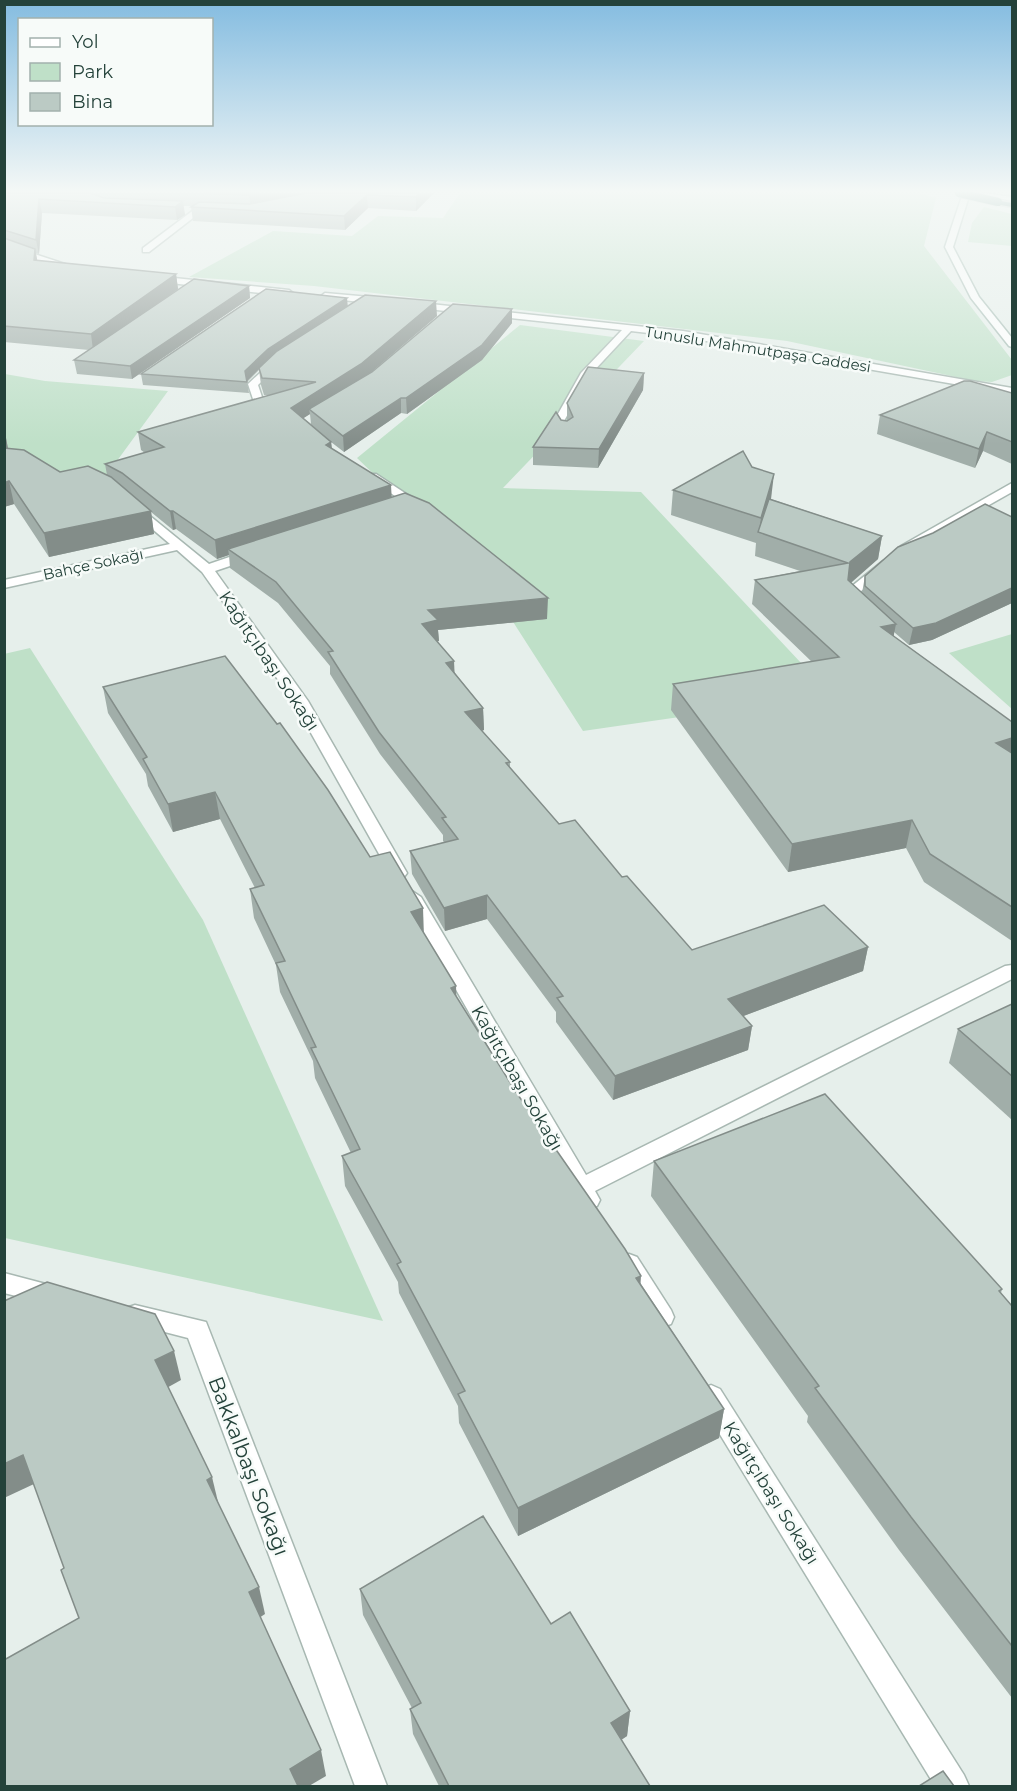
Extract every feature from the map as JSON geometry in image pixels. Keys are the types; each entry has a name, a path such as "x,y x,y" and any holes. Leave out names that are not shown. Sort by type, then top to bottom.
{"street":[{"path":"964,277 975,298 1012,344"},
{"path":"141,278 303,294"},
{"path":"185,291 195,284"},
{"path":"250,304 269,291"},
{"path":"314,295 395,303"},
{"path":"352,313 371,300"},
{"name":"Tunuslu Mahmutpaşa Caddesi","path":"407,304 683,334 1012,391"},
{"path":"436,324 454,309"},
{"path":"566,434 560,421 585,375 629,328"},
{"path":"258,400 253,384 284,357"},
{"path":"359,468 414,503 392,510"},
{"path":"870,621 853,605 853,591 897,552 1012,487"},
{"name":"Kağıtçıbaşı Sokağı","path":"118,494 207,569 300,701 600,1218"},
{"name":"Bahçe Sokağı","path":"4,584 181,545"},
{"path":"207,569 261,552"},
{"path":"581,1188 1012,971"},
{"path":"619,1249 669,1330"},
{"path":"4,1283 72,1300"},
{"name":"Bakkalbaşı Sokağı","path":"106,1308 197,1330 371,1786"},
{"name":"Kağıtçıbaşı Sokağı","path":"701,1380 953,1786"}],"green space":[{"path":"189,277 948,277 1012,360 1012,375 992,382 975,381 787,341 314,286"},
{"path":"520,325 644,341 503,488 641,492 831,695 583,731 490,586 357,458"},
{"path":"5,374 45,381 168,391 103,480 5,466"},
{"path":"1012,634 1012,709 949,653"},
{"path":"30,648 203,920 383,1321 5,1238 4,654"}],"building":[{"path":"4,277 172,277 91,334 4,326"},
{"path":"194,279 249,286 130,366 74,360"},
{"path":"266,289 347,298 268,349 245,371 247,382 141,374"},
{"path":"365,295 436,301 361,364 291,408 331,442 326,445 391,485 215,540 170,511 122,473 105,464 164,447 138,432 316,382 262,378 259,368 277,351"},
{"path":"453,304 512,309 482,345 406,398 401,398 343,436 309,409 372,372"},
{"path":"588,367 644,373 599,449 533,447 556,412 561,420 567,421 573,417 567,403"},
{"path":"964,381 1012,393 1012,442 987,432 979,449 880,415"},
{"path":"4,448 24,450 60,472 88,466 111,477 151,511 44,533 9,481 4,483"},
{"path":"743,451 752,467 774,474 761,518 673,490"},
{"path":"405,493 429,503 548,598 428,610 438,620 422,624 454,661 446,663 483,708 465,712 510,762 506,763 559,824 575,820 622,877 627,876 692,950 824,905 868,947 728,999 752,1026 615,1076 557,998 563,996 487,895 444,908 410,851 458,839 442,818 446,817 379,732 328,652 333,651 276,582 228,549"},
{"path":"769,499 882,536 850,562 848,580 896,624 881,627 1012,722 1012,738 996,743 1012,753 1012,907 930,854 912,820 792,844 673,684 839,657 755,580 848,563 758,532"},
{"path":"985,504 1012,517 1012,588 936,623 913,628 865,586 865,576 898,547 933,533"},
{"path":"225,656 277,724 280,723 328,790 370,857 390,852 423,908 411,912 456,986 451,988 516,1092 625,1249 641,1276 636,1278 724,1409 518,1508 458,1394 465,1391 397,1264 401,1262 342,1156 360,1149 311,1048 316,1047 276,963 285,961 250,889 264,885 215,792 168,804 143,759 147,757 103,687"},
{"path":"1012,1004 1012,1076 958,1029"},
{"path":"825,1094 1002,1289 999,1291 1012,1306 1012,1646 911,1517 815,1388 819,1386 654,1161"},
{"path":"47,1282 155,1314 174,1351 155,1360 212,1477 207,1480 259,1587 249,1592 321,1750 290,1769 298,1786 4,1786 4,1660 79,1618 61,1570 64,1568 23,1455 4,1464 4,1301"},
{"path":"483,1516 551,1624 570,1612 630,1711 611,1723 650,1786 449,1786 410,1709 421,1703 360,1589"},
{"path":"943,1771 954,1786 919,1786"}]}
